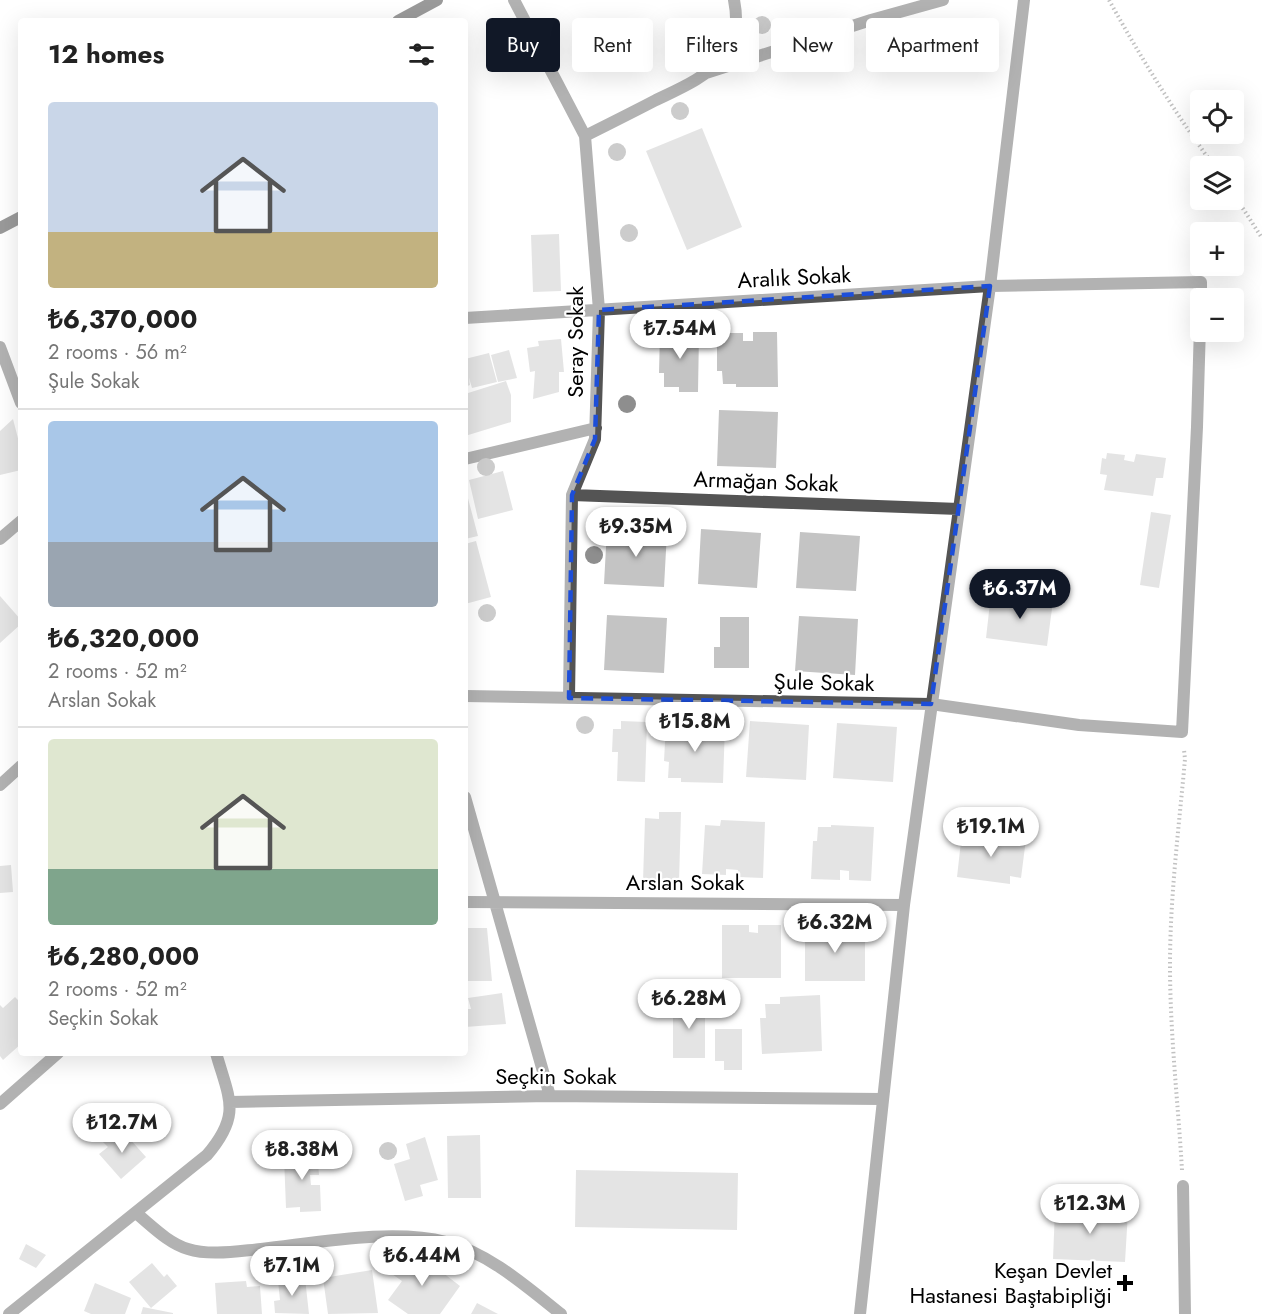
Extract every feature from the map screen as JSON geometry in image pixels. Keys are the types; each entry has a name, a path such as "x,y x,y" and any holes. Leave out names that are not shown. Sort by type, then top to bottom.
{"main road":[{"path":"404,18 437,0"},
{"path":"0,228 18,219"}],"street":[{"name":"Seray Sokak","path":"514,0 585,136 599,310 596,428 591,450 572,495 569,698"},
{"path":"585,136 685,86 706,73 722,58 732,40 737,19 734,0"},
{"path":"706,73 871,20 943,0"},
{"path":"860,1314 904,905 990,286 1024,0"},
{"name":"Aralık Sokak","path":"468,318 990,286 1201,282 1201,288"},
{"path":"1182,732 1200,342"},
{"path":"0,347 18,395"},
{"path":"468,458 596,428"},
{"name":"Armağan Sokak","path":"572,495 959,509"},
{"path":"0,539 18,524"},
{"name":"Şule Sokak","path":"468,696 931,704 1079,725 1182,732"},
{"path":"1,780 18,768"},
{"path":"468,808 550,1096"},
{"name":"Arslan Sokak","path":"468,902 904,905"},
{"path":"1,1102 55,1056"},
{"path":"9,1314 207,1155 219,1141 226,1131 230,1118 230,1102 217,1056"},
{"name":"Seçkin Sokak","path":"230,1102 550,1096 882,1099"},
{"path":"1183,1186 1185,1314"},
{"path":"136,1213 175,1243 199,1251 241,1251 402,1236 447,1242 485,1259 561,1314"}],"path":[{"path":"1109,0 1180,120 1207,156"},
{"path":"1244,207 1262,238"},
{"path":"1182,732 1185,759 1171,926 1170,966 1173,1068 1183,1186"}],"highlighted area":[{"path":"990,286 931,704 569,698 572,495 595,439 599,310"}],"building":[{"path":"702,128 742,227 687,250 646,151"},
{"path":"559,234 561,291 533,292 531,235"},
{"path":"660,332 699,333 698,392 679,392 679,387 664,387 664,373 659,373"},
{"path":"753,332 777,332 778,387 736,387 736,384 723,384 722,371 717,371 717,333 743,333 743,341 753,341"},
{"path":"561,339 564,372 559,372 559,392 533,399 535,371 530,372 527,348 539,346 538,341"},
{"path":"509,350 517,378 498,382 491,355"},
{"path":"489,353 497,382 472,388 469,378 470,385 468,386 468,358"},
{"path":"506,381 511,395 511,422 468,435 468,393"},
{"path":"719,410 778,412 776,468 717,466"},
{"path":"13,419 18,438 18,471 0,475 0,431"},
{"path":"1107,453 1125,455 1124,460 1134,462 1136,454 1166,458 1163,478 1156,478 1153,496 1104,490 1107,475 1100,474 1102,458 1106,459"},
{"path":"503,471 513,510 478,519 469,480"},
{"path":"468,498 478,536 468,538"},
{"path":"1151,512 1171,515 1159,588 1140,585"},
{"path":"607,529 667,532 664,587 604,584"},
{"path":"701,529 761,533 757,588 698,584"},
{"path":"800,532 860,536 856,591 796,588"},
{"path":"476,541 491,597 468,603 468,543"},
{"path":"991,594 1004,596 1003,599 1015,600 1015,596 1053,601 1047,646 986,638"},
{"path":"0,596 18,617 18,627 0,643"},
{"path":"607,615 667,618 664,673 604,670"},
{"path":"799,616 858,619 855,675 795,671"},
{"path":"720,617 749,617 749,668 714,668 714,647 720,647"},
{"path":"621,721 647,722 645,782 617,781 618,752 612,752 613,729 621,729"},
{"path":"750,721 809,725 806,780 746,777"},
{"path":"666,723 692,724 692,733 703,733 704,725 725,726 723,783 681,782 681,778 668,778 669,762 664,761"},
{"path":"837,723 897,727 893,782 833,778"},
{"path":"659,812 681,812 679,882 643,881 645,818 659,819"},
{"path":"721,820 765,822 763,878 738,877 738,870 726,869 726,875 702,874 705,825 720,826"},
{"path":"831,825 874,827 871,881 849,880 849,871 840,870 840,880 811,879 813,841 817,841 818,827 831,827"},
{"path":"962,832 1026,839 1021,878 1010,876 1010,884 957,877"},
{"path":"11,865 13,892 0,893 0,866"},
{"path":"722,925 749,925 749,932 758,933 758,925 781,925 781,978 722,978"},
{"path":"842,925 865,925 865,981 805,981 805,926 833,926 833,934 842,934"},
{"path":"468,928 487,928 492,981 468,981"},
{"path":"502,993 506,1024 468,1027 468,1009 471,1009 468,998"},
{"path":"820,995 822,1051 762,1054 760,1018 766,1018 765,1004 780,1004 780,997"},
{"path":"15,997 18,1000 18,1047 3,1060 0,1056 0,1005 3,1008"},
{"path":"673,1003 705,1003 705,1058 673,1058"},
{"path":"715,1029 742,1029 742,1070 724,1070 724,1061 715,1061"},
{"path":"120,1128 146,1157 121,1179 99,1154 108,1147 103,1142"},
{"path":"480,1135 481,1198 448,1198 447,1136"},
{"path":"425,1137 438,1180 420,1185 423,1196 405,1201 394,1164 410,1159 406,1144"},
{"path":"317,1150 319,1175 310,1175 311,1185 320,1185 321,1211 300,1212 300,1207 286,1208 284,1157 294,1157 293,1151"},
{"path":"576,1170 738,1173 737,1230 575,1227"},
{"path":"1055,1209 1128,1212 1125,1262 1053,1259"},
{"path":"26,1244 46,1255 36,1268 19,1259"},
{"path":"404,1255 425,1259 460,1286 440,1314 408,1314 388,1300 402,1281 392,1274"},
{"path":"152,1263 164,1277 167,1274 177,1286 151,1308 129,1282"},
{"path":"372,1270 378,1313 328,1314 323,1278"},
{"path":"305,1278 309,1314 275,1313 274,1301 280,1300 278,1281"},
{"path":"246,1281 247,1287 260,1286 262,1314 217,1314 215,1283"},
{"path":"95,1283 131,1298 125,1314 91,1314 84,1311"},
{"path":"477,1303 498,1314 471,1314"},
{"path":"143,1307 173,1313 173,1314 141,1314"}],"place":[{"name":"Keşan Devlet Hastanesi Baştabipliği","path":"1125,1283"}]}
